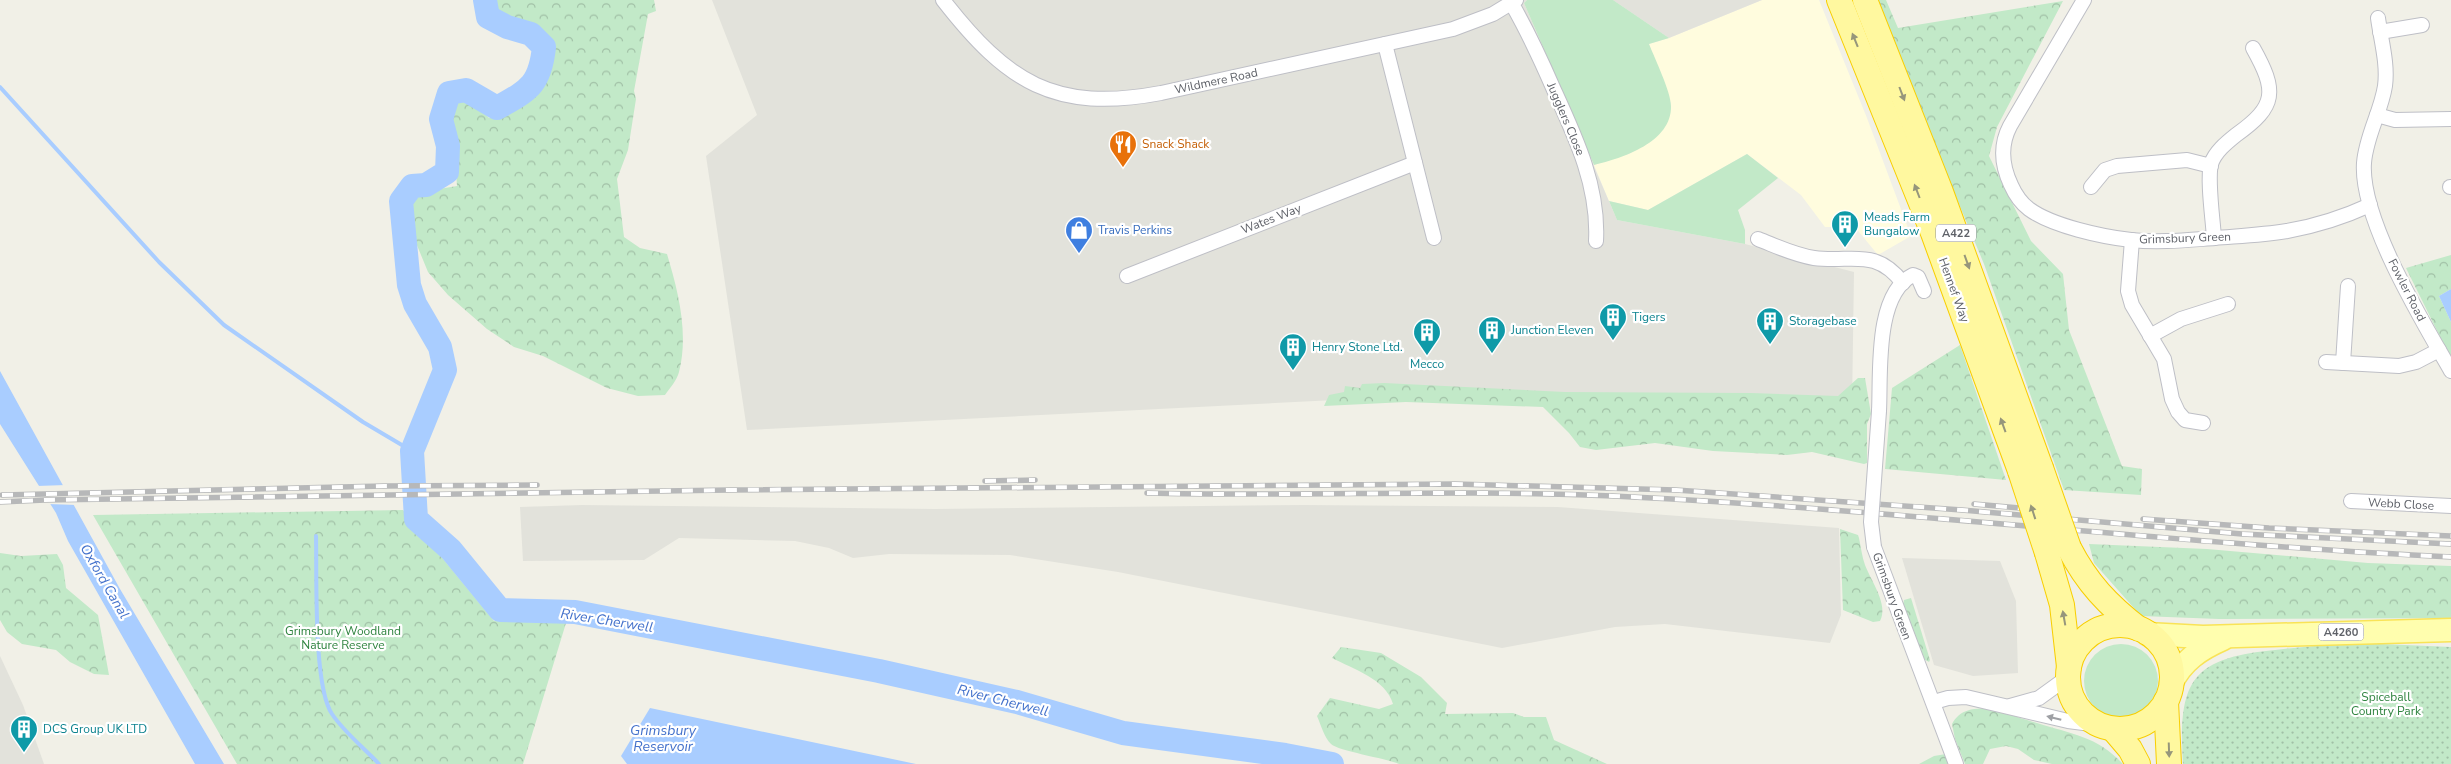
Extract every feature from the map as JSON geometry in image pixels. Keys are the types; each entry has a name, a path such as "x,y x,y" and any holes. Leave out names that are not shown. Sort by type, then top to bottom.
{"highway":[{"name":"Hennef Way","path":"1839,0 2030,469"},
{"name":"Hennef Way","path":"1865,0 1941,192 2030,469"},
{"name":"A422","path":"2030,469 2082,573 2110,606 2143,632"},
{"name":"A422","path":"2030,469 2047,554 2062,605 2068,672"},
{"path":"2138,764 2130,749 2106,727 2086,717 2076,706 2070,692 2068,672 2074,652 2083,640 2095,632 2110,626 2125,626 2143,632 2158,643 2166,656 2171,670 2168,693 2170,764"},
{"path":"2106,727 2129,729 2144,724 2156,714 2168,693"}],"main road":[{"name":"A4260","path":"2143,632 2203,638 2451,630"},
{"name":"A4260","path":"2168,693 2181,667 2190,657 2231,636"}],"street":[{"name":"Wildmere Road","path":"944,0 985,49 1020,77 1058,93 1096,100 1117,100 1161,93 1453,29 1473,23 1514,2"},
{"name":"Grimsbury Green","path":"2084,0 2006,133 2003,150 2005,168 2016,195 2029,209 2077,228 2132,240 2214,238 2288,231 2333,220 2370,205"},
{"name":"Jugglers Close","path":"1514,2 1534,44 1585,165 1594,199 1596,241"},
{"name":"Fowler Road","path":"2422,25 2379,25 2385,75 2377,114 2369,136 2364,164 2366,190 2370,205 2399,277 2451,371"},
{"path":"1385,44 1434,238"},
{"path":"2214,238 2211,166 2220,149 2256,121 2267,104 2270,93 2265,70 2253,48"},
{"path":"2377,114 2395,120 2451,119"},
{"path":"2091,187 2105,170 2117,166 2187,160 2211,166"},
{"name":"Wates Way","path":"1127,276 1415,163"},
{"path":"1758,239 1806,256 1875,261 1892,269 1903,283 1909,277 1916,275 1924,291"},
{"path":"2132,240 2128,292 2136,314 2166,366 2172,399 2178,412 2185,420 2203,423"},
{"name":"Grimsbury Green","path":"1903,283 1890,306 1881,340 1879,411 1871,522 1874,547 1956,764"},
{"path":"2343,363 2348,286"},
{"path":"2150,336 2181,319 2228,304"},
{"path":"2326,362 2407,365 2439,350"},
{"name":"Webb Close","path":"2351,502 2451,506"},
{"path":"2009,706 2039,698 2068,672"},
{"path":"1934,702 1948,698 1966,697 2068,721 2106,727"}],"shaded area":[{"path":"712,0 1527,0 1524,3 1617,220 1745,244 1854,272 1852,406 1355,399 747,430 706,156 757,115"},
{"path":"1613,0 1762,0 1669,38"},
{"path":"1762,0 1819,0 1867,118 1911,236 1878,255 1855,227 1825,227 1801,195 1747,154 1648,210 1609,201 1594,165 1631,153 1671,104 1649,44 1669,38"},
{"path":"582,505 935,509 1304,505 1558,507 1839,528 1841,615 1830,643 1665,624 1615,627 1502,648 1118,572 1010,555 889,554 853,558 829,548 795,541 679,538 644,560 523,561 520,507"},
{"path":"1902,558 2000,561 2016,601 2018,673 1973,676 1934,665"},
{"path":"0,656 23,705 44,764 0,764"}],"green space":[{"path":"489,0 654,0 656,11 648,14 634,91 636,99 628,150 617,179 624,237 640,248 667,254 675,283 681,312 682,357 678,375 665,395 638,396 607,388 543,356 514,347 487,329 448,295 428,272 414,238 411,199 433,190 457,186 454,142 447,118 451,108 465,96 474,101 489,118 499,114 533,88 542,76 547,64 549,53 544,42 527,28 494,14"},
{"path":"1527,0 1613,0 1669,38 1649,44 1666,84 1671,106 1669,119 1655,139 1631,153 1594,165 1524,3"},
{"path":"1874,0 1886,0 1898,28 2063,1 1997,127 1989,156 2031,241 2063,274 2069,330 2122,466 2142,469 2141,495 2064,490 1984,264"},
{"path":"1747,154 1778,178 1738,210 1745,230 1745,244 1617,220 1609,201 1648,210"},
{"path":"2451,255 2451,289 2439,296 2451,322 2451,359 2406,268"},
{"path":"1960,345 2006,480 1885,469 1892,388"},
{"path":"1858,378 1865,378 1871,414 1867,424 1867,463 1864,464 1812,452 1787,455 1713,451 1655,443 1596,450 1580,447 1543,407 1406,402 1324,406 1329,395 1344,392 1345,386 1360,388 1362,384 1384,383 1565,392 1751,393 1838,396"},
{"name":"Grimsbury Woodland Nature Reserve","path":"403,510 494,621 566,623 523,764 237,764 93,515"},
{"path":"1840,529 1858,535 1865,565 1881,600 1882,615 1880,621 1873,622 1843,610"},
{"path":"2089,544 2207,549 2368,563 2451,566 2451,618 2219,619 2141,616 2094,563"},
{"path":"0,553 21,556 57,554 63,565 66,588 98,615 109,675 94,674 70,662 56,650 22,644 7,632 0,620"},
{"path":"1911,598 1930,660 1929,662 1920,657 1903,605 1904,600"},
{"name":"Spiceball Country Park","path":"2359,643 2451,647 2451,764 2183,764 2183,712 2188,694 2196,679 2208,668 2224,660 2247,654"},
{"path":"2128,644 2148,654 2156,667 2158,681 2156,695 2148,708 2135,716 2114,718 2094,708 2086,695 2084,674 2094,654 2107,646"},
{"path":"1341,647 1381,653 1421,677 1447,703 1445,714 1513,713 1524,717 1546,717 1554,740 1607,764 1399,764 1335,747 1326,738 1317,716 1330,698 1379,709 1393,704 1389,695 1376,681 1332,658"},
{"path":"1985,708 2083,737 2103,747 2123,764 2052,764 2034,760 2018,749 2006,746 1990,749 1983,764 1965,764 1955,739 1952,724 1958,716 1966,711"},
{"path":"1946,754 1948,764 1919,764 1934,756"}],"water":[{"path":"2451,289 2451,322 2439,296"},
{"name":"Oxford Canal","path":"0,371 120,589 224,764 195,764 68,541 56,513 0,424"},
{"name":"Grimsbury Reservoir","path":"650,708 916,764 627,764 621,756"}],"pier":[{"path":"66,485 77,505 48,504 37,486"}],"waterway":[{"name":"River Cherwell","path":"485,0 488,17 507,27 531,34 544,47 536,78 525,91 497,108 466,90 449,93 441,119 448,146 447,172 426,185 412,186 401,201 409,285 415,304 440,347 445,370 412,451 416,519 451,550 500,610 575,612 879,671 1017,702 1123,733 1285,755 1332,764"},
{"path":"0,87 159,262 224,325 363,422 412,451"},
{"path":"316,536 317,629 326,700 337,721 379,764"}],"railway":[{"path":"985,481 1035,480"},
{"path":"0,502 730,490 1455,484 1676,490 1962,510 2242,534 2451,544"},
{"path":"2,495 384,486 537,485"},
{"path":"1147,493 1497,493 1613,496 1823,509 2241,544 2451,557"},
{"path":"1974,504 2064,512"},
{"path":"2143,519 2269,528 2451,536"}],"place":[{"name":"Snack Shack","path":"1123,168"},
{"name":"Meads Farm Bungalow","path":"1845,248"},
{"name":"Travis Perkins","path":"1079,254"},
{"name":"Tigers","path":"1613,341"},
{"name":"Storagebase","path":"1770,345"},
{"name":"Junction Eleven","path":"1492,354"},
{"name":"Mecco","path":"1427,356"},
{"name":"Henry Stone Ltd.","path":"1293,371"},
{"name":"DCS Group UK LTD","path":"24,753"}]}
